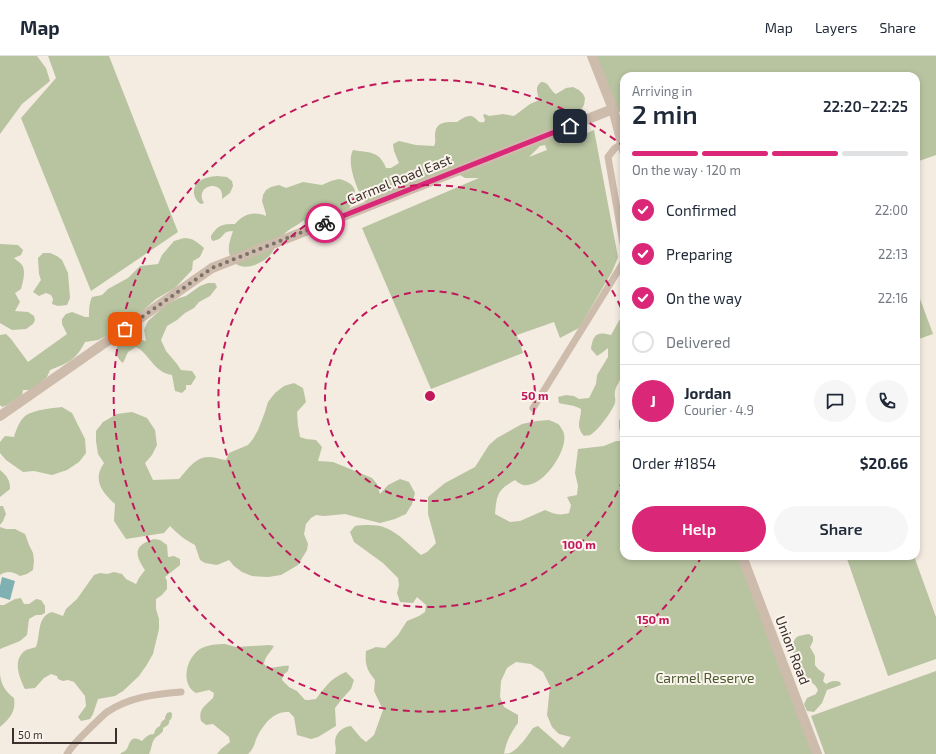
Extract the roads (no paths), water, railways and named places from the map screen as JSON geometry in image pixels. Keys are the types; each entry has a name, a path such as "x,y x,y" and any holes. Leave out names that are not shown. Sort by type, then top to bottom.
{"street":[{"path":"592,56 613,109 620,136"},
{"name":"Carmel Road East","path":"0,416 212,268 613,109"},
{"name":"Union Road","path":"744,560 817,754"}],"lane":[{"path":"620,147 615,148 608,158 620,226"},
{"path":"533,408 620,268"},
{"path":"67,754 74,744 99,719 117,706 134,699 147,696 181,692"}],"water":[{"path":"2,577 15,581 10,600 0,597"}],"park label":[{"name":"Carmel Reserve","path":"705,677"}]}
